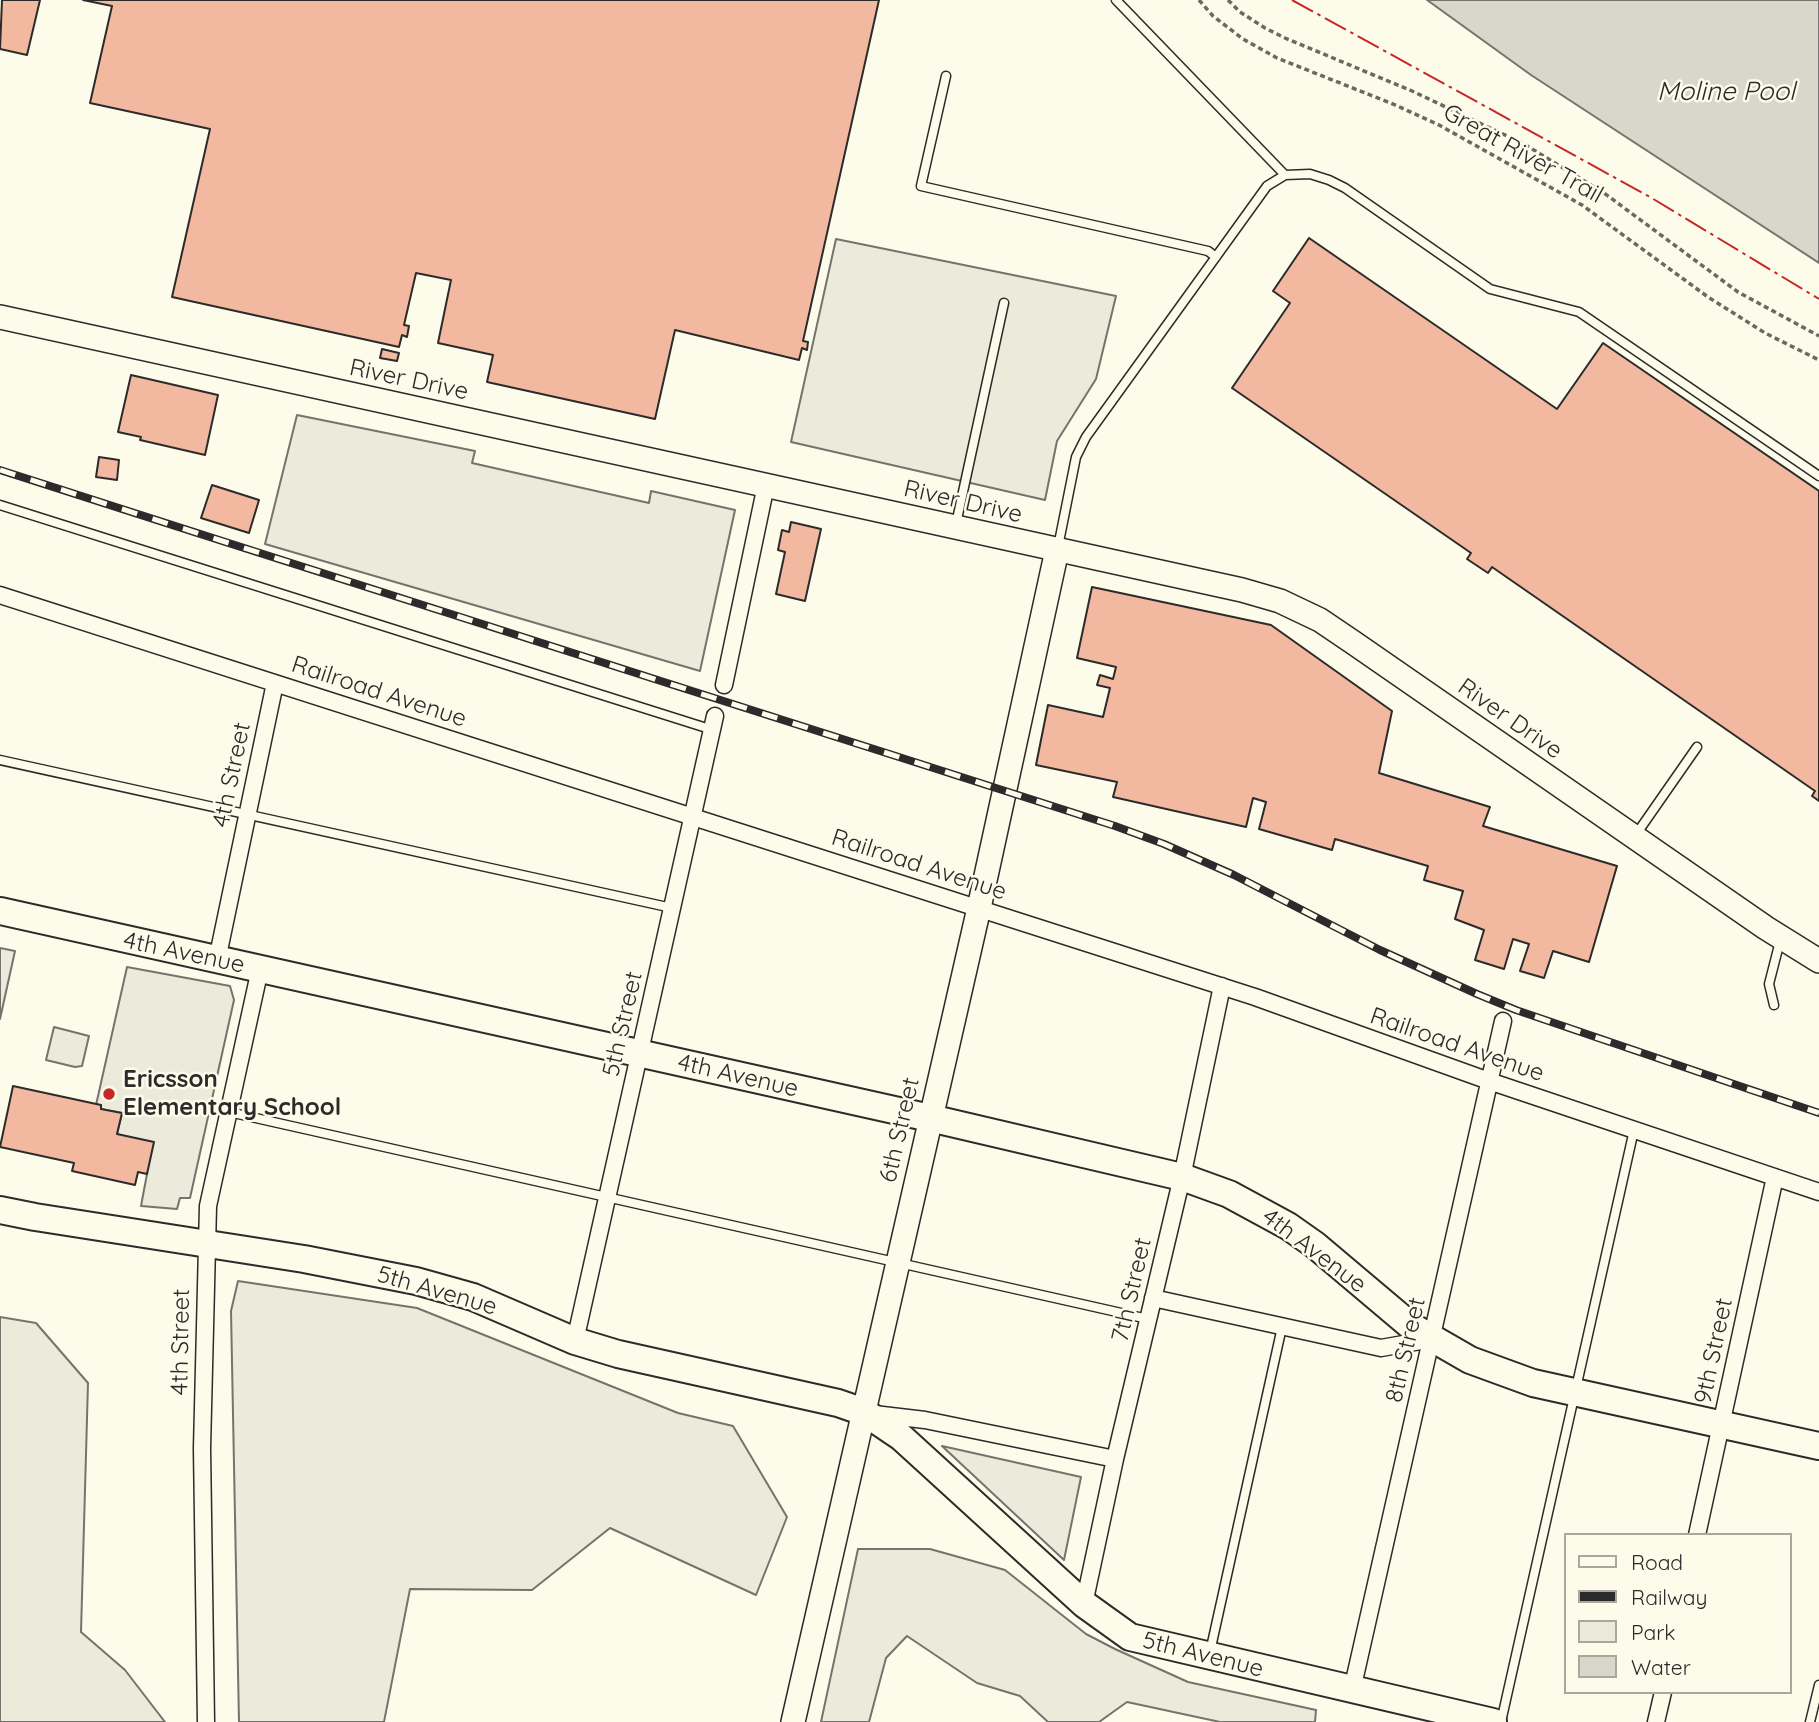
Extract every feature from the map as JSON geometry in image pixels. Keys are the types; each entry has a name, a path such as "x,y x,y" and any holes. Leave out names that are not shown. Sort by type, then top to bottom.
{"main road":[{"name":"River Drive","path":"0,317 1242,590 1280,601 1310,615 1354,643 1781,938 1818,959"},
{"name":"6th Street","path":"793,1722 979,908 1057,550"},
{"name":"4th Avenue","path":"0,911 930,1118 1182,1177 1229,1194 1288,1226 1335,1262 1388,1309 1432,1339 1470,1360 1501,1373 1575,1392 1819,1446"},
{"name":"5th Avenue","path":"0,1210 355,1268 444,1288 473,1297 575,1341 618,1354 838,1403 864,1412 901,1437 1084,1604 1130,1637 1493,1722"}],"street":[{"path":"724,685 766,485"},
{"name":"Railroad Avenue","path":"0,595 1222,986 1489,1081 1819,1192"},
{"name":"4th Street","path":"217,960 275,683"},
{"name":"5th Street","path":"575,1341 714,723"},
{"name":"4th Street","path":"206,1722 202,1448 208,1206 260,969"},
{"name":"7th Street","path":"1084,1604 1115,1459 1182,1177 1222,986"},
{"name":"8th Street","path":"1352,1690 1503,1021"},
{"name":"9th Street","path":"1698,1533 1775,1177"},
{"path":"1153,1298 1381,1348 1432,1339"},
{"name":"5th Avenue","path":"864,1412 925,1420 1115,1459"},
{"path":"1656,1722 1663,1694"}],"lane":[{"path":"1116,0 1285,174"},
{"path":"946,76 921,186 1208,251 1216,257"},
{"path":"1057,550 1076,457 1086,437 1267,186 1285,174 1310,174 1345,188 1490,289 1580,312 1819,476"},
{"path":"956,527 1004,303"},
{"path":"0,505 714,723"},
{"path":"1634,837 1697,747"},
{"path":"0,760 672,908"},
{"path":"1774,1005 1769,984 1781,938"},
{"path":"229,1112 1148,1319"},
{"path":"1501,1722 1634,1130"},
{"path":"1209,1657 1282,1327"},
{"path":"1810,1722 1819,1685"}],"path":[{"name":"Great River Trail","path":"1199,0 1213,16 1243,39 1277,58 1439,125 1582,205 1708,298 1765,333 1819,360"},
{"name":"Great River Trail","path":"1228,0 1256,23 1285,38 1412,91 1524,144 1604,193 1738,292 1819,337"}],"green space":[{"path":"54,1027 89,1036 82,1066 75,1067 46,1060"},
{"path":"238,1281 417,1308 678,1413 733,1426 787,1517 756,1595 610,1528 532,1590 410,1589 384,1722 239,1722 231,1311"},
{"path":"0,1317 36,1323 88,1383 81,1632 125,1670 165,1722 0,1722"},
{"path":"942,1446 1081,1477 1064,1560"},
{"path":"858,1549 930,1549 1005,1570 1086,1634 1115,1649 1188,1682 1316,1710 1315,1722 1220,1722 1127,1702 1099,1722 1048,1722 1020,1696 977,1683 907,1636 886,1658 869,1722 821,1722"}],"shaded area":[{"path":"836,239 1116,296 1096,379 1057,441 1045,500 791,442"},
{"path":"297,415 475,451 472,463 649,503 651,491 735,510 700,671 265,544"},
{"path":"0,948 15,951 0,1019"},
{"path":"127,967 230,986 234,1000 190,1198 180,1198 177,1209 141,1206 147,1174 117,1134 122,1113 101,1109 101,1105 96,1105"}],"water":[{"name":"Moline Pool","path":"1427,0 1819,0 1819,263 1531,75"}],"building":[{"path":"2,0 40,0 27,55 0,49"},
{"path":"83,0 879,0 803,341 808,342 807,350 802,348 799,360 675,330 655,419 487,382 493,355 438,343 451,280 416,273 404,325 409,326 407,337 402,335 399,347 172,297 210,129 90,103 112,6"},
{"path":"1309,238 1557,409 1603,343 1819,491 1819,801 1812,796 1815,791 1492,567 1488,573 1467,559 1471,553 1232,388 1290,303 1273,291"},
{"path":"382,349 399,353 397,361 380,358"},
{"path":"131,375 218,395 205,455 140,440 141,437 118,432"},
{"path":"99,457 119,460 117,480 96,477"},
{"path":"212,485 259,500 249,533 201,518"},
{"path":"791,522 821,529 805,601 776,594 785,552 778,550 782,530 789,532"},
{"path":"1092,587 1271,625 1392,711 1379,773 1490,807 1483,826 1617,866 1589,962 1553,951 1544,978 1520,971 1529,944 1513,939 1504,969 1475,960 1484,930 1455,919 1463,891 1424,880 1428,866 1335,839 1332,850 1259,829 1266,802 1253,798 1246,827 1113,797 1117,782 1036,765 1048,705 1103,717 1110,688 1097,685 1100,675 1113,679 1116,667 1077,658"},
{"path":"13,1086 101,1105 101,1109 122,1113 117,1134 154,1142 147,1174 138,1172 135,1185 72,1171 74,1163 0,1147"}],"railway":[{"path":"0,470 1115,826 1234,875 1380,950 1516,1010 1819,1113"}],"power":[{"path":"1292,0 1650,197 1819,299"}],"place":[{"name":"Ericsson Elementary School","path":"109,1094"}]}
